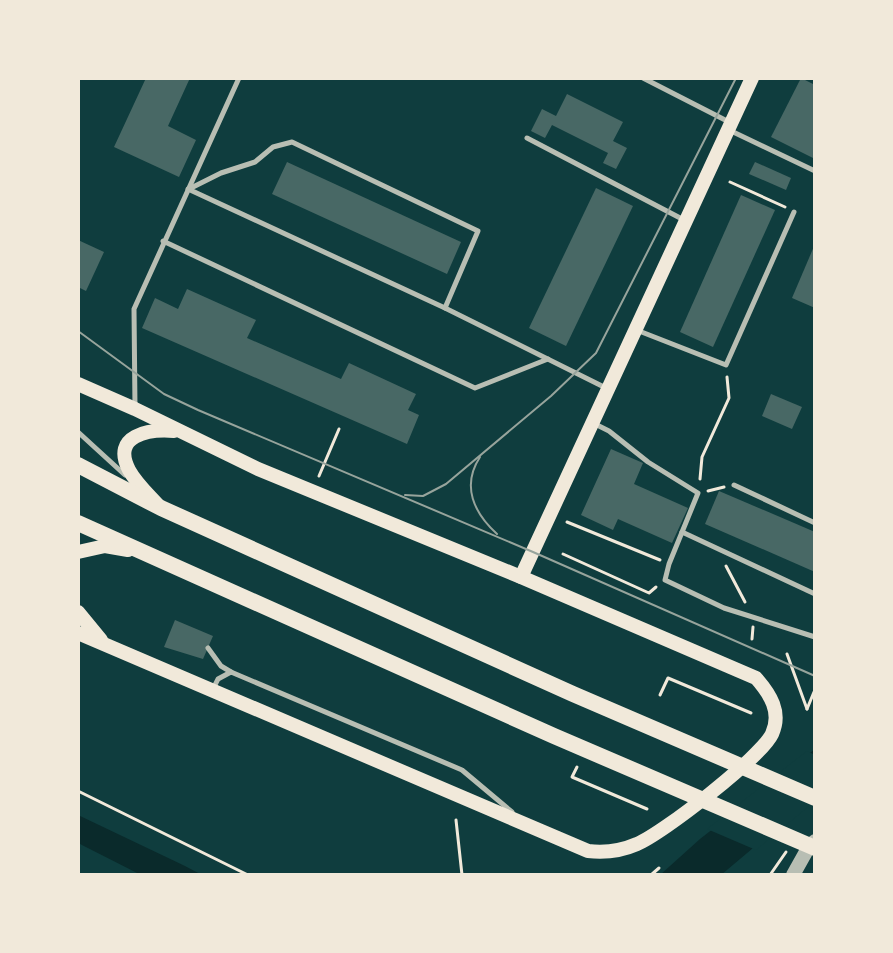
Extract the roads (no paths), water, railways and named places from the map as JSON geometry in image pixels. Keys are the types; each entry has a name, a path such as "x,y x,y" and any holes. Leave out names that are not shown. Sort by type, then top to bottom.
{"main road":[{"path":"521,577 752,78"},
{"path":"78,384 258,469 756,678 768,691 774,704 775,719 772,733 755,756 675,821 636,845 604,853 588,851 528,826 78,633"},
{"path":"161,508 135,480 127,466 132,438 141,432 156,430 195,438"},
{"path":"78,465 161,508 573,694 815,798"},
{"path":"78,523 554,736 815,848"},
{"path":"78,552 105,546 137,551"},
{"path":"78,612 101,641"}],"street":[{"path":"793,875 815,841"}],"lane":[{"path":"135,409 134,309 239,78"},
{"path":"643,78 759,144 815,171"},
{"path":"527,138 685,221"},
{"path":"188,189 221,173 255,162 273,147 292,142 478,231 445,308"},
{"path":"188,189 445,308 607,388"},
{"path":"634,329 726,365 794,212"},
{"path":"163,241 475,388 548,359"},
{"path":"592,423 609,431 648,462 698,493 665,580 754,619 815,637"},
{"path":"78,432 161,508"},
{"path":"734,485 815,523"},
{"path":"682,532 815,594"},
{"path":"208,648 221,666 231,672 462,770 528,826"},
{"path":"213,690 218,679 231,672"}],"water":[{"path":"815,749 815,796 721,875 660,875 700,839"},
{"path":"78,815 202,875 141,875 78,843"}],"tram line":[{"path":"405,495 423,496 446,484 551,396 596,353 736,78"},
{"path":"78,331 164,394 198,410 815,676"},
{"path":"480,457 471,478 471,489 482,517 497,534"}]}
